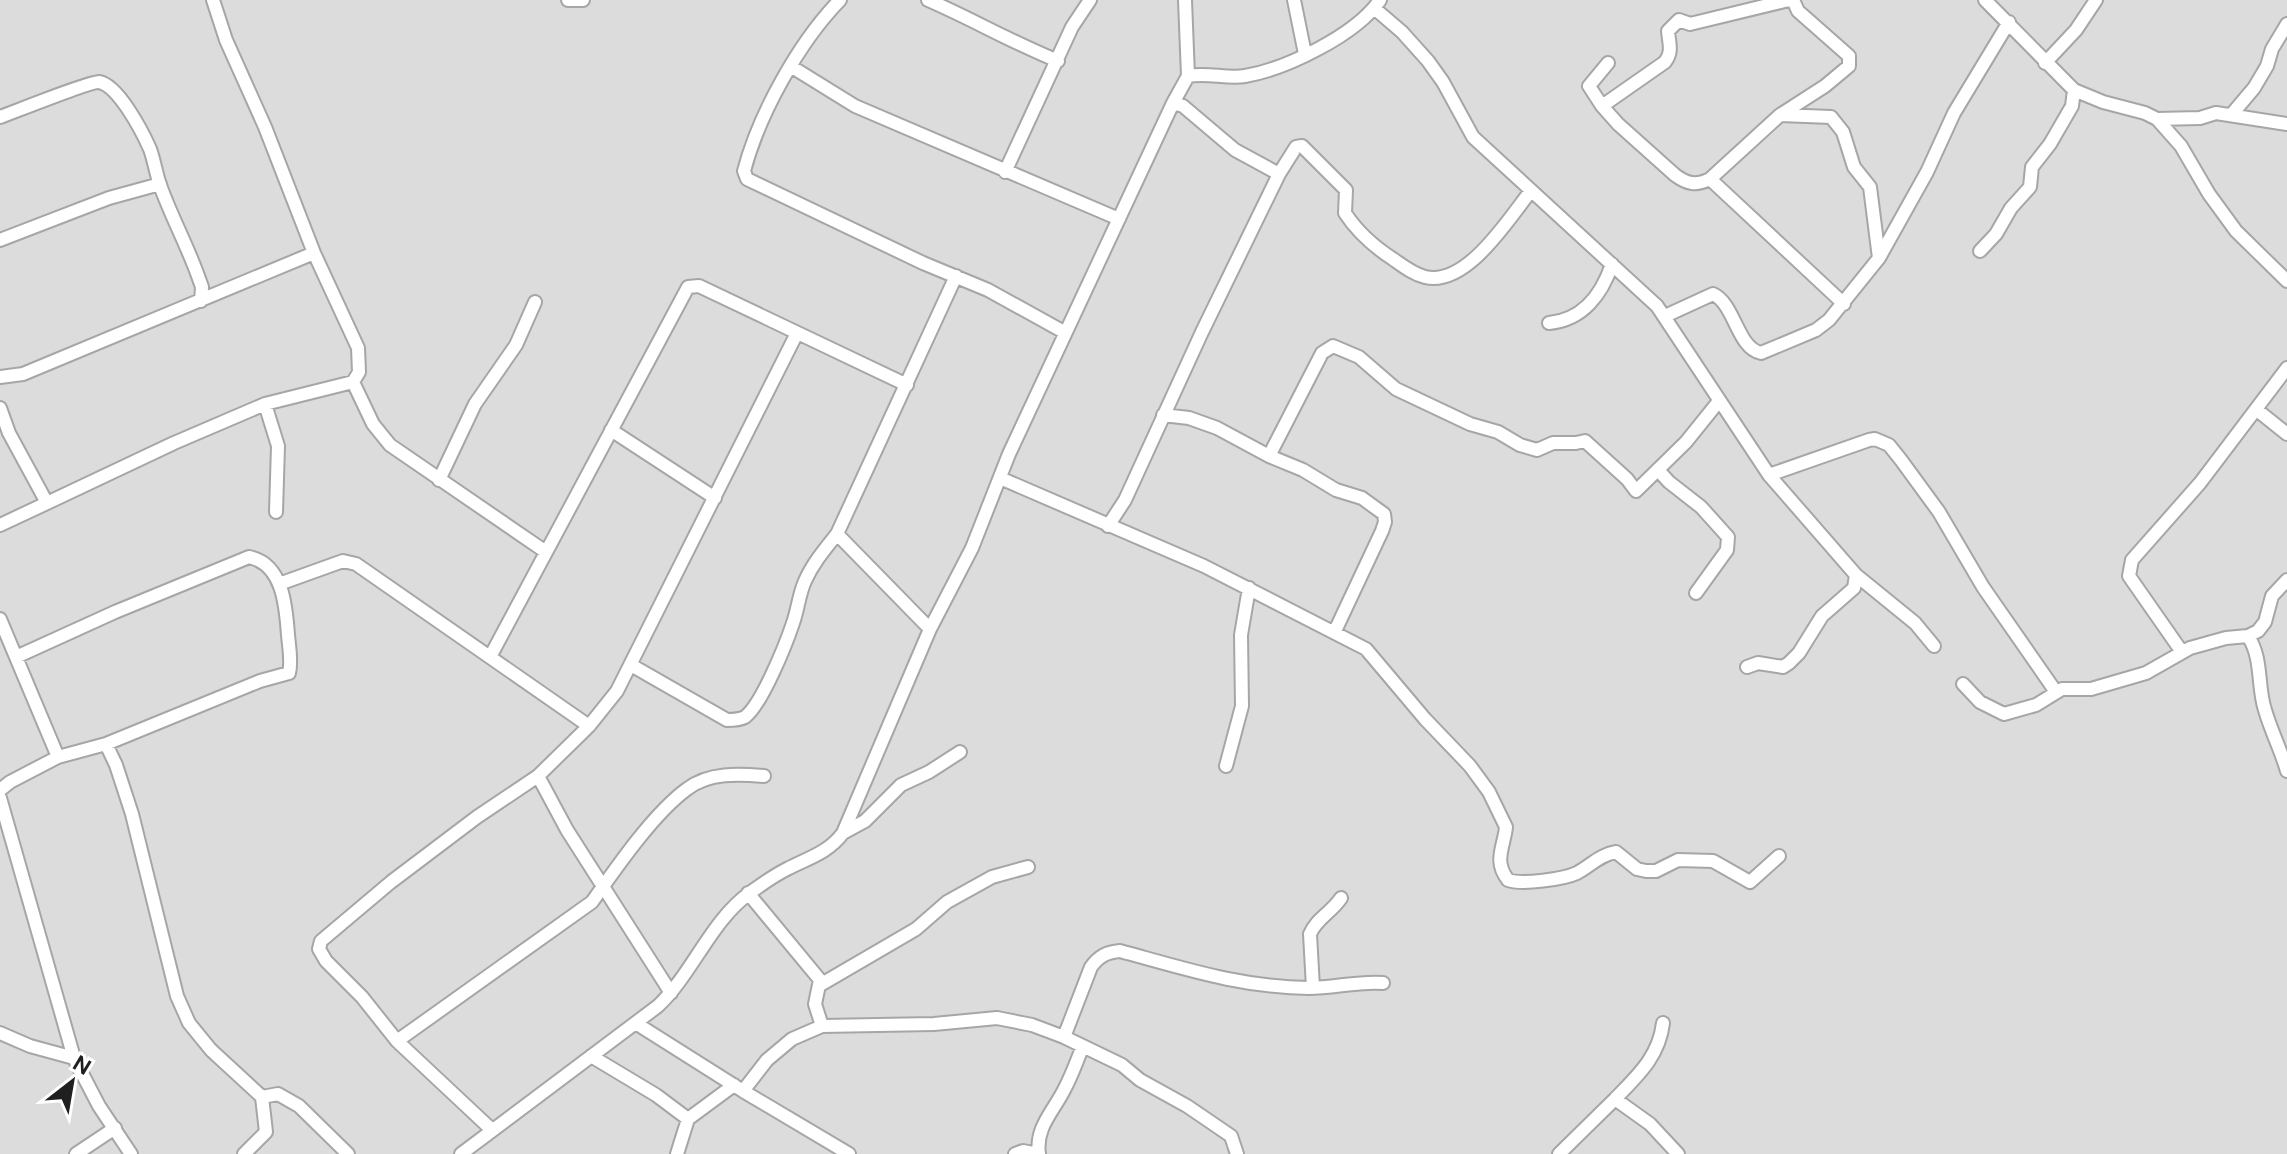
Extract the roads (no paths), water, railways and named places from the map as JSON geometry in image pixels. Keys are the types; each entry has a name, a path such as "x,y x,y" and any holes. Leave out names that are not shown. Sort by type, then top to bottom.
{"street":[{"path":"0,525 265,404 353,382 359,372 358,348 314,253 265,127 226,40 213,0"},
{"path":"568,0 583,0"},
{"path":"840,0 802,46 763,114 744,171 747,179 988,290 1064,332"},
{"path":"928,0 971,18 1013,43 1058,61"},
{"path":"1005,172 1072,27 1090,0"},
{"path":"843,833 930,629 972,548 1064,332 1188,76 1185,0"},
{"path":"1294,0 1305,54"},
{"path":"1602,106 1665,62 1670,47 1668,31 1679,20 1690,24 1791,0 1798,11 1849,56 1849,66 1825,86 1780,115 1710,179 1700,184 1686,183 1657,160 1602,106 1589,86 1608,63"},
{"path":"1985,0 2074,90 2157,119 2232,114 2287,124"},
{"path":"2045,63 2076,30 2096,0"},
{"path":"1188,76 1243,76 1274,68 1343,36 1377,4 1428,61 1473,137 1637,286 1665,316 1769,475 1856,575 1915,623 1934,646"},
{"path":"1665,316 1713,294 1719,296 1749,346 1761,353 1816,330 1844,304 1879,258 1927,172 1954,113 2009,22"},
{"path":"2232,114 2254,88 2287,24"},
{"path":"792,67 855,106 1119,219"},
{"path":"0,117 93,81 104,83 118,95 150,149 160,184 205,294"},
{"path":"1980,251 2030,187 2032,167 2050,144 2072,106 2074,90"},
{"path":"1173,103 1183,106 1235,150 1279,174"},
{"path":"1780,115 1831,117 1839,124 1854,167 1870,187 1879,258"},
{"path":"2157,119 2181,146 2209,194 2236,231 2287,281"},
{"path":"1108,526 1125,500 1279,174 1296,147 1302,146 1346,190 1345,213 1367,242 1413,273 1435,278 1452,276 1484,251 1530,192"},
{"path":"1710,179 1844,304"},
{"path":"0,240 109,198 160,184"},
{"path":"0,377 23,374 205,294 314,253"},
{"path":"1549,323 1564,321 1590,303 1603,288 1612,264"},
{"path":"631,665 727,720 745,717 779,661 805,580 837,534 956,276"},
{"path":"490,657 688,287 699,286 796,335 907,385"},
{"path":"439,480 475,404 516,345 535,302"},
{"path":"492,1130 397,1041 362,997 326,961 319,949 321,941 391,882 477,817 538,776 589,726 617,691 796,335"},
{"path":"1269,456 1322,353 1333,346 1359,357 1396,389 1482,429 1498,432 1520,445 1537,450 1553,443 1585,441 1636,491 1686,442 1719,401"},
{"path":"2182,652 2129,576 2132,560 2200,483 2287,368"},
{"path":"353,382 373,424 390,445 546,552"},
{"path":"265,404 278,446 276,512"},
{"path":"0,408 9,433 47,503"},
{"path":"2257,410 2287,434"},
{"path":"1163,415 1189,418 1217,428 1303,470 1336,490 1362,498 1384,514 1382,531 1335,631"},
{"path":"611,430 715,498"},
{"path":"1769,475 1869,440 1875,439 1889,445 1939,512 1983,587 2056,692"},
{"path":"1658,470 1701,507 1728,537 1727,550 1696,593"},
{"path":"1000,478 1249,588 1366,649 1481,779 1506,827 1499,851 1502,870 1508,880 1526,883 1569,877 1605,855 1616,852 1637,869 1646,871 1656,871 1678,860 1713,861 1750,882 1779,856"},
{"path":"837,534 930,629"},
{"path":"0,790 58,757 106,744 260,681 289,673 285,601 268,565 260,559 249,557 16,657"},
{"path":"279,584 343,561 356,564 589,726"},
{"path":"1747,667 1758,663 1783,667 1789,663 1799,653 1822,616 1854,588 1856,575"},
{"path":"1963,684 1980,702 2004,714 2036,705 2056,692 2091,689 2146,673 2182,652 2258,631 2265,622 2272,596 2287,580"},
{"path":"1226,766 1242,706 1241,635 1249,588"},
{"path":"0,619 58,757"},
{"path":"2248,636 2259,663 2264,708 2287,771"},
{"path":"106,744 132,814 177,996 189,1023 211,1050 262,1097 266,1132 244,1154"},
{"path":"461,1154 637,1024 671,993 730,911 748,893 785,869 829,849 843,833 877,811 901,785 960,752"},
{"path":"397,1041 592,902 636,842 688,788 710,778 734,774 764,776"},
{"path":"538,776 567,830 671,993"},
{"path":"0,798 74,1058 99,1106 131,1154"},
{"path":"820,985 916,929 947,902 992,877 1028,867"},
{"path":"748,893 820,980 815,1004 822,1026"},
{"path":"1313,988 1310,934 1313,926 1334,909 1341,898"},
{"path":"1064,1037 1091,967 1109,952 1120,951 1200,975 1250,985 1313,988 1363,981 1383,983"},
{"path":"677,1154 688,1119 738,1088 792,1039 822,1026 934,1024 997,1018 1032,1025 1064,1037 1122,1065 1140,1080 1187,1106 1231,1136 1237,1154"},
{"path":"1559,1154 1615,1099 1657,1051 1663,1023"},
{"path":"637,1024 849,1154"},
{"path":"0,1033 30,1046 74,1058"},
{"path":"1015,1154 1023,1151 1038,1154 1043,1125 1064,1090 1083,1046"},
{"path":"591,1056 688,1119"},
{"path":"262,1097 278,1094 287,1098 348,1154"},
{"path":"1615,1099 1650,1124 1678,1154"},
{"path":"76,1154 115,1128"}]}
